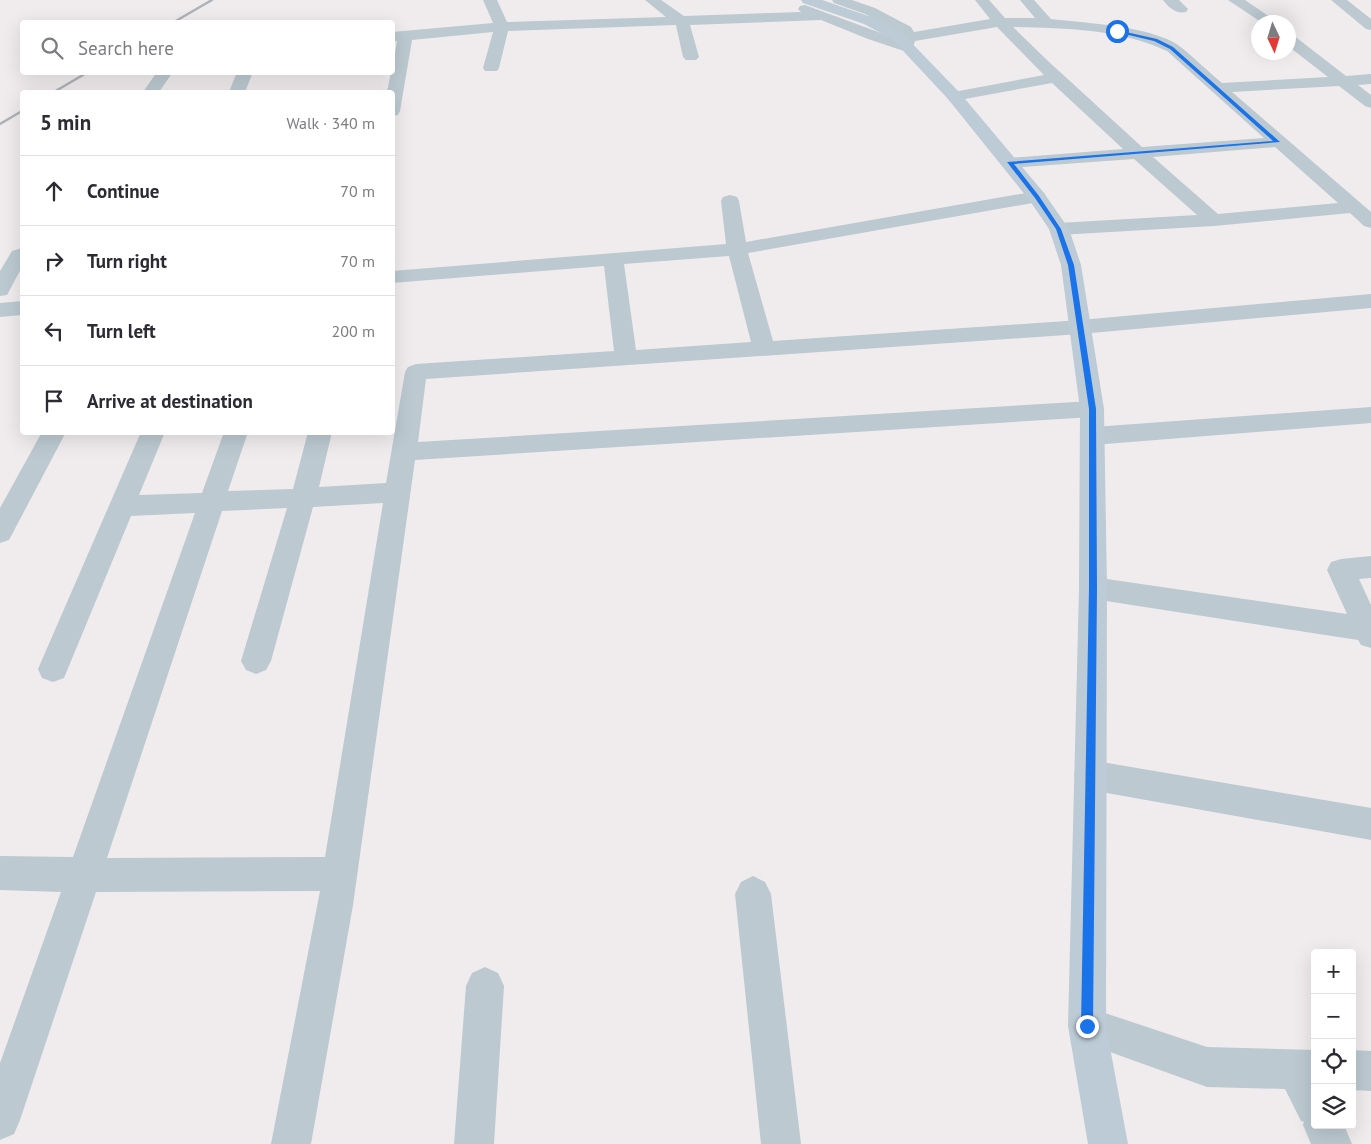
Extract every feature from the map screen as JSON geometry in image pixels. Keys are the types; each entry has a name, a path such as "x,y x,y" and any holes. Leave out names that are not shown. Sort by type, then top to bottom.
{"street":[{"path":"490,0 502,27 491,68"},
{"path":"652,0 682,22 691,57"},
{"path":"808,0 869,21 908,42 1010,162 1037,197 1059,229 1071,265 1092,409 1093,436 1093,588 1087,1026 1108,1144"},
{"path":"839,0 891,21 906,30 908,42"},
{"path":"982,0 999,22 1056,78 1214,220"},
{"path":"1027,0 1046,23"},
{"path":"1236,0 1259,15"},
{"path":"1340,1 1364,1"},
{"path":"1340,1 1371,26"},
{"path":"785,2 873,36 908,42 999,22 1046,23 1117,31 1155,40 1172,48 1371,222"},
{"path":"394,90 399,36 502,27 823,16"},
{"path":"1296,44 1371,103"},
{"path":"152,90 163,75"},
{"path":"237,90 244,75"},
{"path":"954,96 1056,78"},
{"path":"1216,88 1371,79"},
{"path":"1010,162 1139,154 1278,142"},
{"path":"395,277 737,249 1037,197"},
{"path":"730,201 737,249 764,348"},
{"path":"1059,229 1214,220 1354,207"},
{"path":"0,290 14,255"},
{"path":"613,259 626,358"},
{"path":"291,1144 339,874 416,372 1080,327 1371,300"},
{"path":"0,310 20,308"},
{"path":"404,452 1092,409"},
{"path":"1093,436 1371,415"},
{"path":"0,533 52,435"},
{"path":"54,669 152,435"},
{"path":"0,1120 235,435"},
{"path":"256,661 319,435"},
{"path":"123,506 398,492"},
{"path":"1369,632 1341,570 1371,567"},
{"path":"1093,588 1369,632"},
{"path":"1090,775 1371,824"},
{"path":"0,873 84,875 339,874"},
{"path":"753,894 781,1144"},
{"path":"474,1144 485,986"},
{"path":"1087,1026 1207,1067 1306,1069 1311,1090"},
{"path":"1356,1070 1371,1071"},
{"path":"1325,1129 1332,1144"}],"railway":[{"path":"177,20 212,0"},
{"path":"57,90 83,75"},
{"path":"0,124 20,112"}],"route":[{"path":"1087,1026 1093,588 1092,409 1071,265 1059,229 1010,162 1139,154 1278,142 1172,48 1155,40 1117,31"}]}
